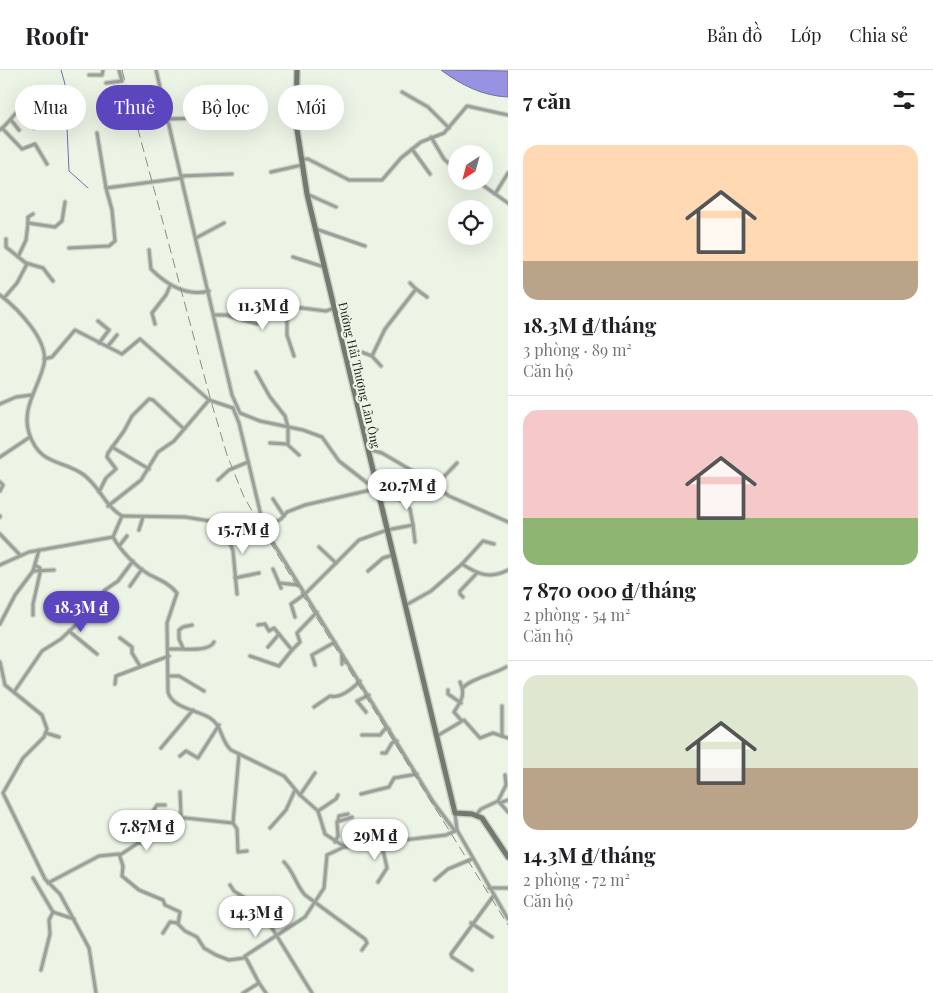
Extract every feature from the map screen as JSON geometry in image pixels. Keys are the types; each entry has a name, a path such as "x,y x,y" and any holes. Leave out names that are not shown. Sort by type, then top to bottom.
{"street":[{"path":"89,76 102,75 103,70"},
{"path":"106,83 122,81 119,70"},
{"path":"156,70 159,85"},
{"name":"Đường Hải Thượng Lãn Ông","path":"297,70 296,120 307,194 455,813"},
{"path":"402,92 428,107 449,128"},
{"path":"271,172 308,159 350,180 380,180 412,149 431,137 443,134 468,105 508,115"},
{"path":"15,114 1,129 22,149 35,144 47,164"},
{"path":"11,120 15,125"},
{"path":"170,130 264,525 416,774 442,815 456,831 507,916"},
{"path":"69,248 109,246 114,243 112,210 106,188 97,133"},
{"path":"431,137 448,163"},
{"path":"412,149 430,174"},
{"path":"495,194 508,173"},
{"path":"106,188 182,177 232,174"},
{"path":"489,190 508,203"},
{"path":"307,194 336,207"},
{"path":"28,223 46,226 58,225 62,221 65,202"},
{"path":"18,256 26,240 28,217 33,214"},
{"path":"196,238 224,223"},
{"path":"315,229 366,246"},
{"path":"6,239 6,247 26,263 43,268 53,281"},
{"path":"149,250 151,269 170,286 198,294 209,290"},
{"path":"293,257 324,267"},
{"path":"26,263 15,284 2,297 34,331 44,359 29,402 27,426 30,437 49,461 83,474 99,492 108,506 122,516 185,517 244,526 256,522 264,525 276,523 284,516 306,505 377,489"},
{"path":"410,284 427,297"},
{"path":"155,324 152,313 166,295 170,286"},
{"path":"372,356 385,329 416,289"},
{"path":"294,356 287,335 287,320 294,307 326,311 334,308"},
{"path":"214,315 226,315 257,324 272,317 287,320"},
{"path":"98,321 109,330 99,342"},
{"path":"44,359 52,356 75,330 124,354 132,343 141,340 209,400 235,407 241,414 247,417 322,437 340,461 377,489 406,502 408,499 404,484"},
{"path":"108,346 117,335"},
{"path":"342,345 376,358 381,366"},
{"path":"256,372 270,397 284,414 288,427 287,444"},
{"path":"1,403 20,396 32,395"},
{"path":"99,492 106,478 116,469 107,456 112,447 132,416 151,399 184,429"},
{"path":"108,506 141,480 158,452 174,440 209,400"},
{"path":"0,457 30,437"},
{"path":"270,443 287,444 299,455"},
{"path":"112,447 149,469"},
{"path":"367,449 382,453 463,504 508,522"},
{"path":"218,480 229,470 248,462"},
{"path":"435,486 457,463"},
{"path":"0,482 3,488 0,491"},
{"path":"274,500 284,516"},
{"path":"410,509 415,542"},
{"path":"113,537 122,516"},
{"path":"139,530 143,517"},
{"path":"222,522 234,551 237,594"},
{"path":"295,616 291,604 305,594 359,540 388,530 413,525"},
{"path":"0,534 20,555"},
{"path":"120,546 127,536"},
{"path":"113,537 142,569 170,586 177,593 167,623 169,656 168,692 170,698 212,719 219,725 225,743 239,754 262,767 282,774 295,790 318,810 322,830 335,842 345,847"},
{"path":"0,565 20,555 39,550 113,537"},
{"path":"406,605 431,591 462,564 483,541 494,544"},
{"path":"319,547 336,563"},
{"path":"0,624 16,595 33,571 39,550"},
{"path":"368,571 383,558 393,555"},
{"path":"14,692 42,651 69,632 105,590 116,584 133,561"},
{"path":"462,564 477,573 491,576 508,570"},
{"path":"35,565 40,570"},
{"path":"130,586 142,569"},
{"path":"273,569 281,588"},
{"path":"33,615 33,604 40,570"},
{"path":"33,571 54,570"},
{"path":"235,578 259,573"},
{"path":"463,597 460,591 477,573"},
{"path":"279,583 300,585"},
{"path":"84,597 91,608"},
{"path":"94,604 108,612"},
{"path":"250,656 279,666 300,642 297,633 317,612"},
{"path":"258,625 265,624 269,631 274,628 292,650"},
{"path":"183,648 179,639 179,630 182,627 192,626"},
{"path":"69,632 97,654"},
{"path":"268,647 279,634"},
{"path":"120,638 132,647 132,653 140,666"},
{"path":"168,649 200,650 211,647 214,642"},
{"path":"315,665 312,655 335,642"},
{"path":"342,664 343,654"},
{"path":"115,684 116,676 169,656"},
{"path":"0,663 5,685 42,714 46,723 46,733 39,743 23,758 3,793 48,883 60,894 89,948 96,993"},
{"path":"463,688 466,683 489,676 506,667"},
{"path":"168,676 179,676 204,691"},
{"path":"314,707 330,696 335,697 348,692 360,681"},
{"path":"460,682 464,692 454,712 461,720 467,721 480,738 493,733 508,738"},
{"path":"448,690 448,694 460,703"},
{"path":"366,712 357,701 369,695"},
{"path":"502,706 502,736"},
{"path":"161,748 193,710"},
{"path":"437,736 461,720"},
{"path":"180,756 186,751 198,758 219,725"},
{"path":"362,735 380,734 390,729"},
{"path":"46,733 59,737"},
{"path":"382,753 386,752 396,740"},
{"path":"239,754 233,823 237,829 238,852 248,851"},
{"path":"300,795 315,773"},
{"path":"361,794 389,787 394,778 416,774"},
{"path":"499,802 506,785 504,774"},
{"path":"270,828 286,810 295,790"},
{"path":"180,792 181,817"},
{"path":"318,810 337,798 338,795"},
{"path":"476,815 481,809 508,800"},
{"path":"499,802 508,812"},
{"path":"157,829 149,825 145,816 153,811 157,805 165,805"},
{"path":"456,831 455,813 476,815 486,824 507,855"},
{"path":"335,842 338,836 336,824 339,816 348,814"},
{"path":"48,883 99,856 120,855 138,842 145,842 157,829 167,825 172,817 233,823"},
{"path":"338,821 352,818"},
{"path":"163,933 169,923 178,923 185,931 198,937 204,948 216,955 229,960 244,958 304,918 324,888 327,855 345,847 381,841 446,835 456,831"},
{"path":"378,882 387,867 381,841"},
{"path":"120,855 123,866 122,876 139,890 163,900 165,904 180,912 178,923"},
{"path":"435,880 448,869 472,859"},
{"path":"284,862 292,872 299,889 313,903 363,937 367,943 362,950"},
{"path":"32,878 53,912 75,919"},
{"path":"230,886 234,891 259,907 312,993"},
{"path":"489,888 508,888"},
{"path":"472,970 450,954 471,923 494,895"},
{"path":"41,970 50,934 49,920 53,912"},
{"path":"471,923 492,937"},
{"path":"244,958 266,993"},
{"path":"243,993 259,983"}],"shaded area":[{"path":"441,70 508,71 508,97 473,89"}],"waterway":[{"path":"61,70 65,84 69,171 88,188"}],"railway":[{"path":"122,70 211,401 227,455 244,497 279,557 508,925"}]}
